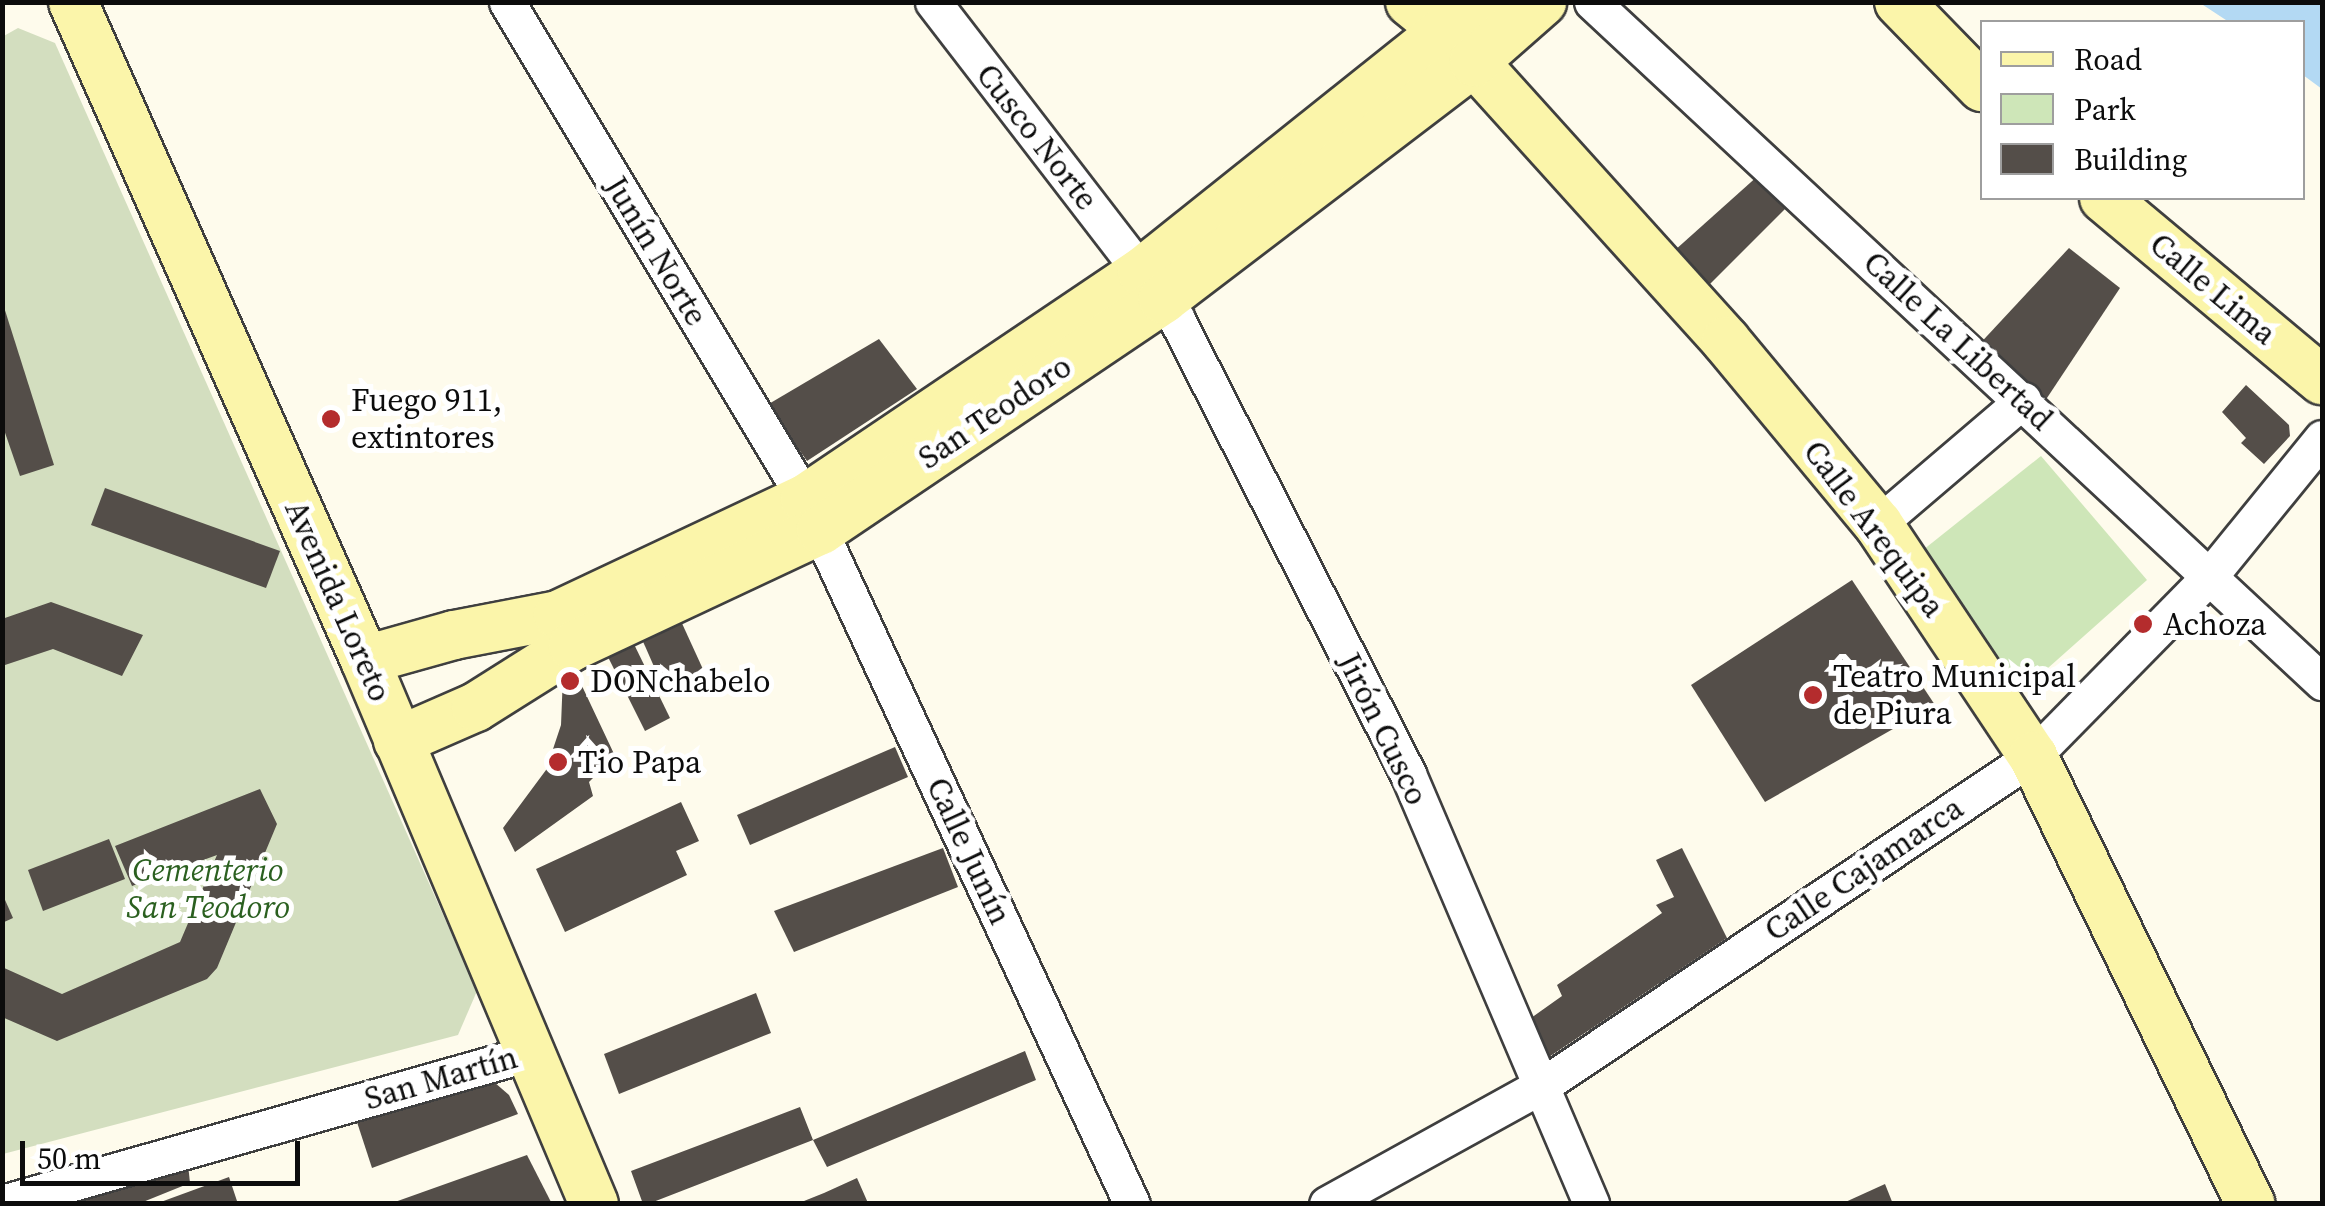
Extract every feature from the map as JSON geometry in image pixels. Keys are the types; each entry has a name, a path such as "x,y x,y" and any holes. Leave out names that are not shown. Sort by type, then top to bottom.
{"street":[{"name":"Avenida Loreto","path":"74,2 365,660 534,1052 594,1204"},
{"name":"Junín Norte","path":"507,2 813,514"},
{"name":"Cusco Norte","path":"933,2 1152,285"},
{"name":"Calle Arequipa","path":"1410,2 1467,32 1878,524 2033,756 2251,1204"},
{"name":"San Teodoro","path":"398,741 476,707 572,646 813,514 1152,285 1467,32 1542,2"},
{"name":"Calle La Libertad","path":"1592,2 2024,400 2322,682"},
{"path":"1899,2 1980,85"},
{"name":"Calle Lima","path":"2106,200 2322,380"},
{"name":"Jirón Cusco","path":"1152,285 1408,774 1544,1085 1590,1204"},
{"path":"1878,524 2024,400"},
{"name":"Calle Cajamarca","path":"1327,1204 1544,1085 2033,756 2210,577 2322,438"},
{"name":"San Teodoro","path":"365,660 454,634 558,615 813,514"},
{"name":"Calle Junín","path":"813,514 1132,1204"},
{"name":"San Martín","path":"2,1203 534,1052"}],"green space":[{"name":"Cementerio San Teodoro","path":"18,28 55,43 477,991 458,1035 3,1154 2,37"},
{"path":"2041,456 2147,580 2020,693 1923,550"}],"water":[{"path":"2200,3 2322,3 2322,89 2305,76 2305,20 2226,20"}],"building":[{"path":"1760,174 1790,204 1706,288 1674,251"},
{"path":"2069,248 2120,288 2039,410 1974,350"},
{"path":"3,304 54,465 20,476 2,424"},
{"path":"879,339 917,389 807,461 767,405"},
{"path":"2246,385 2289,425 2290,436 2264,464 2241,443 2246,438 2222,412"},
{"path":"105,488 280,551 266,588 91,525"},
{"name":"Teatro Municipal de Piura","path":"1852,580 1935,705 1765,802 1691,685"},
{"path":"51,602 143,635 122,676 53,649 2,666 2,619"},
{"path":"680,619 707,678 667,696 641,637"},
{"path":"630,636 670,718 645,731 604,649"},
{"path":"574,669 615,756 589,782 593,796 515,852 503,828 546,770 561,725 563,675"},
{"path":"895,747 908,777 750,845 737,815"},
{"path":"260,789 277,824 217,968 207,979 57,1041 2,1017 2,967 62,994 180,942 217,855 132,886 115,846"},
{"path":"681,802 699,841 676,851 687,875 565,932 536,869"},
{"path":"109,839 125,879 43,911 28,870"},
{"path":"943,848 958,887 794,952 774,911"},
{"path":"1682,848 1727,938 1543,1061 1524,1023 1562,996 1557,985 1662,913 1656,905 1674,897 1656,860"},
{"path":"2,893 13,918 2,923"},
{"path":"756,993 771,1033 619,1094 604,1054"},
{"path":"1025,1051 1036,1080 827,1167 813,1140"},
{"path":"494,1082 509,1095 518,1114 372,1168 355,1116"},
{"path":"800,1107 813,1140 648,1204 643,1204 631,1171"},
{"path":"187,1155 190,1183 138,1204 52,1204"},
{"path":"527,1155 552,1204 392,1203"},
{"path":"229,1177 237,1201 158,1204 158,1203"},
{"path":"857,1178 868,1203 799,1203 824,1193"},
{"path":"1885,1184 1893,1204 1841,1204"}],"place":[{"name":"Fuego 911, extintores","path":"331,419"},
{"name":"Achoza","path":"2143,624"},
{"name":"DONchabelo","path":"570,681"},
{"name":"Teatro Municipal de Piura","path":"1813,695"},
{"name":"Tio Papa","path":"558,762"}]}
